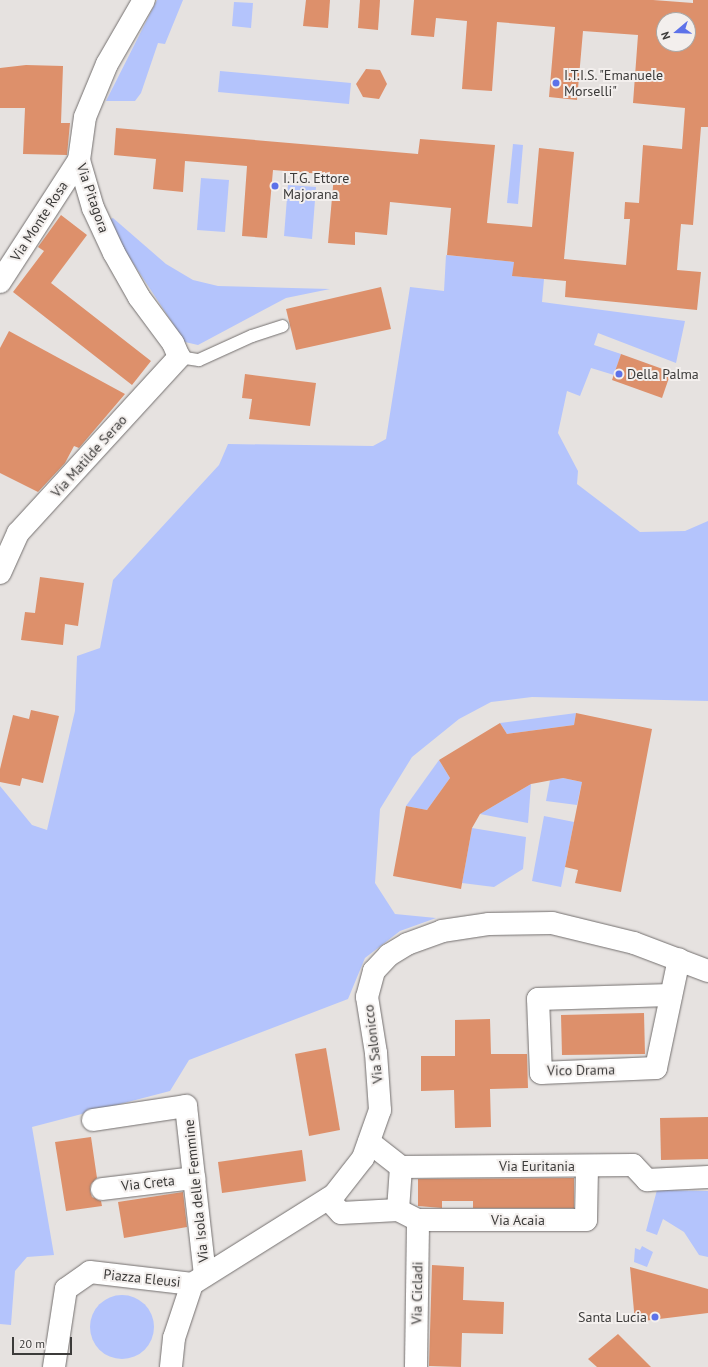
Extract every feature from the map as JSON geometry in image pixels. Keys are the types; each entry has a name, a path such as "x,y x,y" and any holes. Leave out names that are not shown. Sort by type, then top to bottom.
{"street":[{"name":"Via Pitagora","path":"144,0 107,64 85,117 79,160 94,208 114,253 139,297 176,350"},
{"name":"Via Monte Rosa","path":"0,282 79,160"},
{"name":"Via Matilde Serao","path":"0,573 18,533 176,350"},
{"name":"Via Salonicco","path":"198,1280 334,1195 363,1158 380,1110 376,1053 367,997 374,971 389,955 407,944 442,931 489,924 552,923 634,943 679,958 708,971"},
{"name":"Vico Drama","path":"671,995 538,999 541,1073 656,1068 679,958"},
{"name":"Via Isola delle Femmine","path":"93,1120 186,1106 194,1178 198,1280"},
{"path":"369,1142 401,1167 398,1210"},
{"name":"Via Euritania","path":"401,1167 633,1165 647,1180 708,1177"},
{"name":"Via Acaia","path":"328,1199 341,1213 398,1210 418,1220 586,1220 587,1166"},
{"name":"Via Creta","path":"102,1189 194,1178"},
{"name":"Via Cicladi","path":"416,1367 418,1220"},
{"name":"Piazza Eleusi","path":"54,1367 66,1289 90,1272 198,1280 174,1338 171,1367"}],"lane":[{"path":"176,350 200,360 252,336 282,326"}],"shaded area":[{"path":"157,0 183,0 165,44 158,43 141,93 135,101 106,101"},
{"path":"234,2 253,3 251,28 232,26"},
{"path":"220,71 351,83 349,104 218,92"},
{"path":"513,144 523,145 518,204 507,203"},
{"path":"201,178 229,180 225,232 197,230"},
{"path":"288,185 316,187 312,239 284,236"},
{"path":"113,218 166,264 193,280 218,286 330,289 286,298 198,345 185,342 110,228 108,220"},
{"path":"446,255 514,262 513,276 544,279 542,302 685,321 676,363 598,333 594,345 621,354 614,375 591,368 580,396 567,391 558,433 578,471 577,484 640,532 685,531 708,521 708,701 532,697 491,702 459,719 412,757 380,809 375,883 395,914 436,918 400,931 365,958 348,999 189,1060 170,1091 32,1127 54,1255 27,1257 15,1271 11,1325 0,1324 0,786 32,825 47,830 75,711 77,656 100,648 113,580 219,465 228,444 373,446 386,439 410,287 444,291"},
{"path":"576,713 574,725 507,734 500,723"},
{"path":"439,760 450,778 427,810 406,806"},
{"path":"563,778 582,782 577,805 546,801 550,780"},
{"path":"531,784 528,823 480,814"},
{"path":"544,816 574,822 561,887 532,881"},
{"path":"472,828 526,837 523,869 494,887 462,883"},
{"path":"657,1190 708,1191 708,1257 699,1255 684,1232 663,1219 657,1235 646,1231"},
{"path":"642,1246 653,1252 647,1267 634,1262 635,1248 640,1250"},
{"path":"116,1295 128,1295 145,1304 152,1315 154,1327 152,1339 145,1350 128,1359 116,1359 104,1354 95,1345 90,1333 90,1321 95,1309 104,1300"}],"building":[{"path":"306,0 330,0 328,28 303,26"},
{"path":"360,0 380,0 378,30 358,28"},
{"path":"414,0 653,0 693,3 693,0 708,0 708,127 701,127 693,225 681,224 677,270 701,272 697,310 565,297 566,281 512,276 514,262 447,255 451,208 390,202 387,235 355,232 355,245 328,243 334,175 273,170 267,238 242,236 247,166 185,161 183,192 153,189 156,159 114,155 116,128 418,154 420,139 495,145 487,223 532,227 539,148 574,152 564,259 626,265 630,219 624,219 625,202 639,203 643,145 682,149 685,108 633,103 638,35 583,31 577,100 549,97 555,27 497,22 492,91 462,89 467,21 436,18 434,37 411,35"},
{"path":"26,65 63,66 61,123 70,123 67,155 23,154 25,108 0,108 0,68"},
{"path":"366,69 380,70 387,84 379,99 363,97 356,84"},
{"path":"61,215 87,235 51,283 151,361 132,385 13,292 44,251 38,247"},
{"path":"381,287 391,329 296,350 286,309"},
{"path":"9,331 125,394 79,448 74,446 65,463 38,492 0,473 0,348"},
{"path":"621,354 671,372 662,398 612,380"},
{"path":"245,374 316,383 310,426 249,419 252,399 242,398"},
{"path":"40,577 84,583 78,626 65,624 63,645 21,640 25,612 35,613"},
{"path":"31,710 59,716 43,783 22,778 20,786 0,782 0,769 13,715 29,719"},
{"path":"576,713 652,729 621,892 575,883 578,870 565,867 582,782 563,778 531,784 480,814 472,828 461,889 393,876 406,806 427,810 450,778 439,760 500,723 507,734 574,725"},
{"path":"644,1013 645,1054 562,1055 561,1015"},
{"path":"490,1019 491,1054 527,1054 528,1088 490,1089 491,1127 455,1128 454,1090 421,1091 421,1056 455,1056 455,1020"},
{"path":"326,1048 340,1130 309,1136 295,1054"},
{"path":"708,1117 708,1159 661,1160 660,1118"},
{"path":"91,1137 97,1178 91,1184 90,1191 92,1197 101,1201 102,1206 66,1211 55,1142"},
{"path":"302,1150 306,1181 222,1193 218,1162"},
{"path":"574,1178 574,1208 473,1208 473,1201 442,1201 442,1208 418,1206 418,1179"},
{"path":"183,1192 187,1227 124,1238 118,1202"},
{"path":"432,1265 464,1267 463,1300 504,1302 503,1334 462,1333 461,1367 429,1366"},
{"name":"Santa Lucia","path":"630,1267 708,1289 708,1313 635,1322"},
{"path":"618,1334 651,1367 597,1367 588,1359"}],"place":[{"name":"I.T.I.S. \"Emanuele Morselli\"","path":"556,83"},
{"name":"I.T.G. Ettore Majorana","path":"275,186"},
{"name":"Della Palma","path":"619,374"},
{"name":"Santa Lucia","path":"655,1317"}]}
